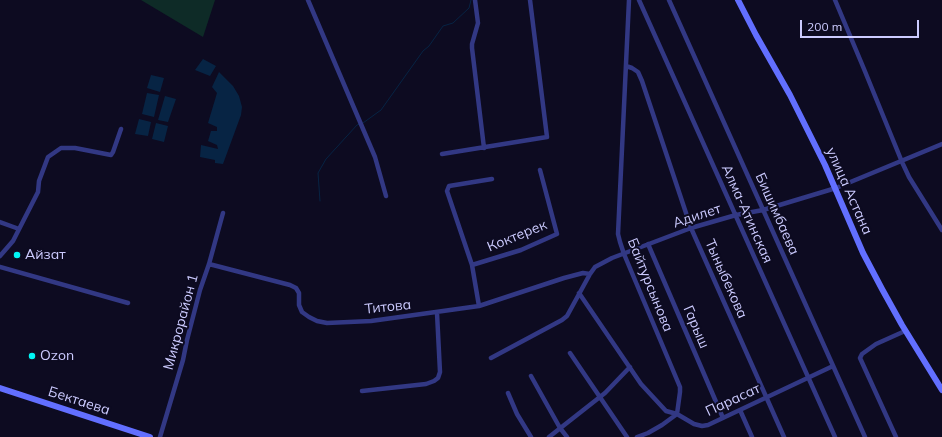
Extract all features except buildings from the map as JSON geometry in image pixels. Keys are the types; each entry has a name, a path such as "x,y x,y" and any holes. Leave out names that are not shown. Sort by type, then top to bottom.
{"main road":[{"name":"улица Астана","path":"738,0 826,165 863,253 905,331 942,390"},
{"name":"Бектаева","path":"0,388 150,437"}],"street":[{"path":"308,0 375,157 386,196"},
{"path":"475,0 478,23 472,48 484,148"},
{"path":"442,154 547,137 530,0"},
{"name":"Байтурсынова","path":"629,0 618,234 624,254 680,387 676,414"},
{"name":"Алма-Атинская","path":"639,0 835,437"},
{"name":"Бишимбаева","path":"669,0 865,437"},
{"path":"835,0 902,162 909,177 942,230"},
{"name":"Тыныбекова","path":"626,66 638,72 642,80 691,228 784,437"},
{"path":"0,256 13,241 38,192 39,181 48,157 61,148 75,148 111,155 121,129"},
{"name":"Адилет","path":"491,358 567,316 590,274 603,262 691,228 736,215 763,210 836,188 902,162 942,144"},
{"name":"Коктерек","path":"472,265 520,250 557,234 540,170"},
{"path":"479,306 472,265 447,191 449,186 492,179"},
{"name":"Микрорайон 1","path":"160,437 183,360 200,290 223,213"},
{"path":"0,222 19,229"},
{"name":"Гарыш","path":"648,244 723,418"},
{"name":"Титова","path":"209,264 290,285 296,288 299,293 299,305 302,312 319,322 327,323 371,321 479,306 564,278 583,273 590,274"},
{"path":"0,267 128,304"},
{"name":"Парасат","path":"579,293 641,384 666,411 702,426 708,425 833,366"},
{"path":"362,391 426,384 438,378 440,372 437,313"},
{"path":"896,437 860,358 862,354 876,344 905,331"},
{"path":"570,353 626,437"},
{"path":"549,437 600,398 630,367"},
{"path":"531,376 560,428 567,437"},
{"path":"508,393 517,414 531,437"},
{"path":"740,410 752,437"},
{"path":"637,437 662,424 676,414"}],"green space":[{"path":"141,0 215,0 203,37"}],"water":[{"path":"203,59 216,66 210,76 195,70"},
{"path":"219,72 233,86 239,96 242,107 241,115 223,164 215,163 215,160 200,157 201,145 218,149 217,145 208,141 211,131 217,131 217,127 208,123 217,93 212,87"},
{"path":"151,75 164,78 160,92 147,88"},
{"path":"147,93 159,95 154,117 142,114"},
{"path":"165,96 176,99 168,122 158,120"},
{"path":"139,119 151,122 148,136 135,134"},
{"path":"156,123 168,126 164,142 152,139"}],"waterway":[{"path":"363,123 381,110 423,51 429,46 443,26 453,23 469,8 471,0"},
{"path":"320,201 318,173 326,159 357,125 360,124"}],"place":[{"name":"Айзат","path":"17,255"},
{"name":"Ozon","path":"32,356"}]}
